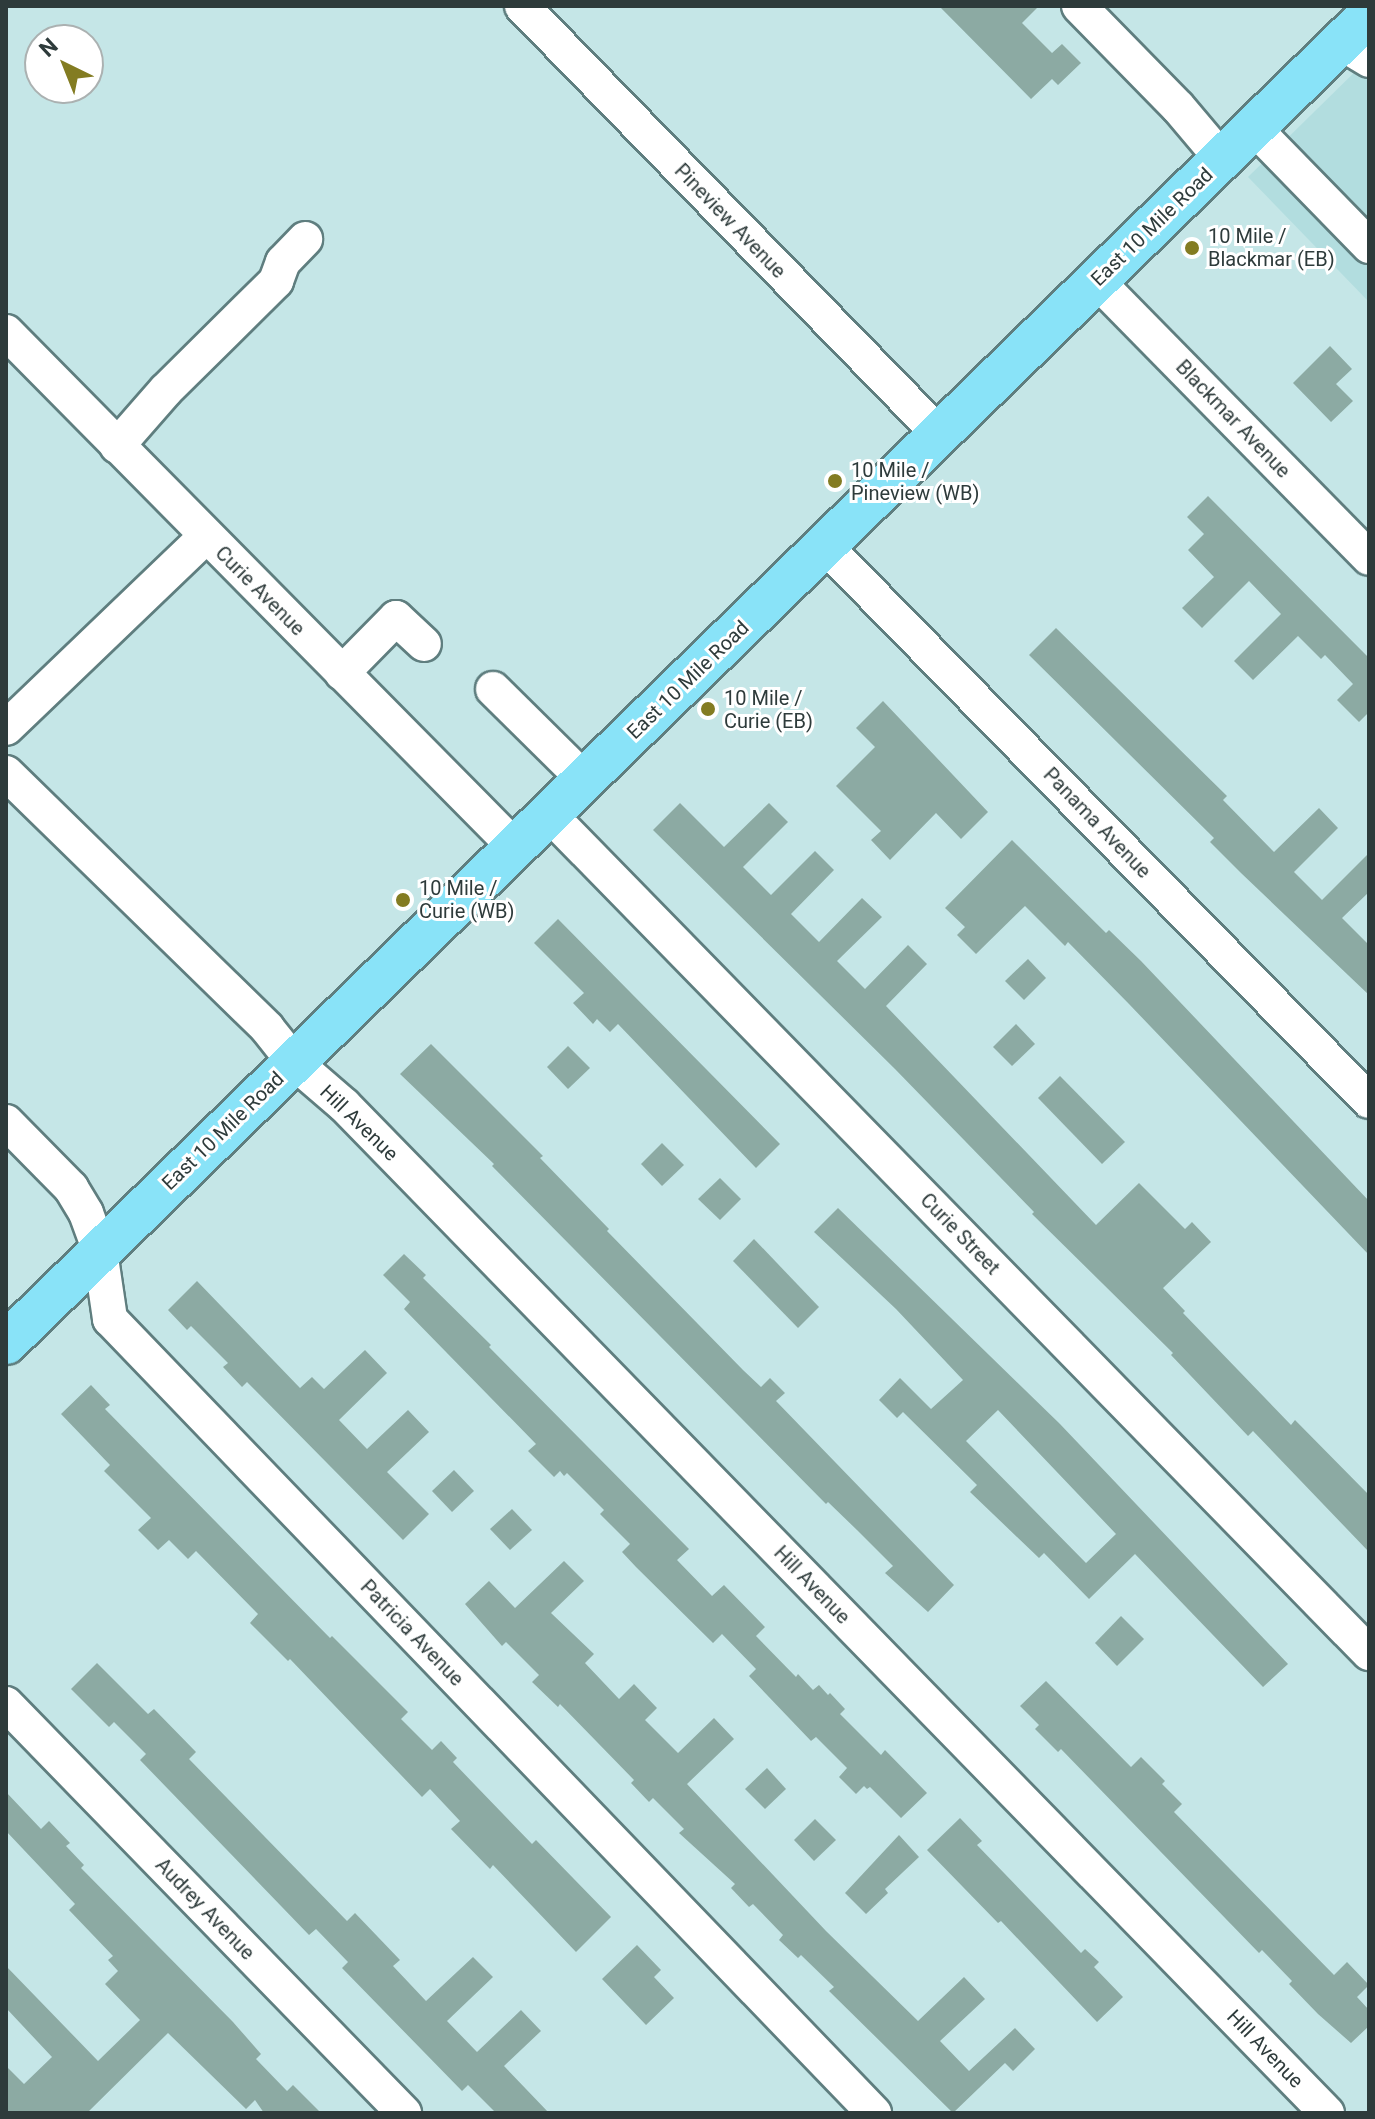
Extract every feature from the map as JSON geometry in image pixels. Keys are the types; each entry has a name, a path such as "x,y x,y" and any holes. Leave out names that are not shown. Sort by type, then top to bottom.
{"main road":[{"name":"East 10 Mile Road","path":"6,1343 1254,128 1360,39"}],"street":[{"name":"Pineview Avenue","path":"522,6 940,435"},
{"path":"1079,6 1178,107 1222,159"},
{"path":"1254,128 1369,246"},
{"path":"117,446 166,390 276,281 283,262 305,239"},
{"name":"Blackmar Avenue","path":"1097,281 1369,558"},
{"name":"Curie Avenue","path":"6,332 516,848"},
{"path":"6,728 206,536"},
{"name":"Panama Avenue","path":"825,546 1369,1101"},
{"path":"342,673 396,618 424,644"},
{"path":"493,689 585,780"},
{"name":"Hill Avenue","path":"6,773 267,1028 294,1062 344,1105 1327,2113"},
{"name":"Curie Street","path":"550,815 1369,1653"},
{"name":"Patricia Avenue","path":"6,1122 71,1188 86,1213 100,1251 110,1319 874,2113"},
{"name":"Audrey Avenue","path":"6,1704 404,2113"}],"shaded area":[{"path":"1369,58 1369,302 1248,177"}],"building":[{"path":"939,6 1039,6 1022,23 1052,53 1062,44 1081,63 1058,85 1052,79 1031,99"},
{"path":"1330,346 1352,369 1336,384 1353,401 1331,422 1293,383"},
{"path":"1208,496 1369,658 1369,712 1359,722 1337,700 1353,684 1325,655 1321,659 1298,636 1253,680 1234,661 1281,614 1249,581 1202,628 1182,608 1214,577 1188,550 1204,534 1187,517"},
{"path":"1056,628 1227,796 1223,800 1274,852 1319,808 1338,828 1294,872 1322,900 1369,853 1369,892 1342,918 1369,945 1369,995 1210,842 1214,838 1029,655"},
{"path":"883,701 988,812 961,839 936,813 890,860 871,840 881,831 836,786 875,747 856,728"},
{"path":"680,803 724,847 769,803 788,822 743,867 771,895 815,851 834,870 791,914 819,942 862,898 882,917 837,961 865,989 908,945 927,964 886,1006 1096,1225 1139,1183 1185,1229 1192,1222 1211,1242 1163,1288 1185,1311 1183,1313 1291,1425 1295,1420 1369,1495 1369,1552 1253,1431 1248,1436 1171,1355 1173,1353 1032,1214 1034,1212 895,1069 653,830"},
{"path":"1012,840 1106,933 1109,930 1141,961 1369,1201 1369,1255 1068,942 1065,946 1025,906 976,954 957,935 965,927 945,908"},
{"path":"558,919 780,1144 756,1168 618,1024 610,1032 597,1019 593,1024 573,1003 584,993 534,943"},
{"path":"1028,959 1046,978 1024,1000 1005,981"},
{"path":"1016,1024 1035,1044 1012,1066 993,1047"},
{"path":"431,1044 543,1156 540,1158 609,1229 607,1231 743,1370 761,1387 770,1378 785,1393 776,1401 954,1585 928,1612 885,1573 893,1566 828,1502 826,1504 492,1166 494,1164 400,1074"},
{"path":"568,1046 590,1068 568,1089 547,1067"},
{"path":"1060,1076 1125,1142 1102,1164 1038,1098"},
{"path":"662,1143 684,1165 662,1186 641,1164"},
{"path":"720,1178 741,1199 720,1220 698,1199"},
{"path":"838,1208 1060,1424 1288,1664 1263,1687 1135,1554 1089,1599 1044,1553 1039,1558 970,1492 977,1485 903,1412 897,1418 879,1400 900,1378 931,1409 963,1380 896,1309 814,1232","holes":["998,1410 1116,1534 1086,1563 966,1441"]},
{"path":"754,1239 819,1307 798,1328 733,1261"},
{"path":"404,1254 426,1275 423,1278 491,1345 489,1347 689,1549 677,1560 712,1596 724,1585 765,1627 756,1636 796,1677 798,1674 813,1690 819,1685 828,1695 830,1693 845,1709 840,1714 881,1755 885,1750 927,1793 901,1818 870,1787 867,1789 864,1786 856,1794 839,1777 847,1768 816,1737 811,1741 749,1676 756,1669 722,1634 713,1643 622,1552 630,1544 600,1514 604,1510 567,1473 564,1476 560,1471 554,1477 528,1451 536,1444 404,1309 410,1302 383,1275"},
{"path":"197,1281 300,1388 312,1377 324,1389 365,1350 387,1373 339,1420 367,1449 408,1410 429,1432 387,1472 429,1514 403,1540 247,1382 242,1387 223,1367 228,1363 191,1326 187,1330 168,1310"},
{"path":"91,1385 110,1405 105,1409 330,1638 332,1636 408,1712 401,1719 432,1750 441,1741 457,1758 453,1762 532,1844 536,1840 611,1917 576,1952 493,1865 490,1869 451,1829 460,1821 430,1789 422,1797 290,1659 288,1661 250,1623 258,1614 196,1551 188,1559 169,1540 158,1550 138,1530 151,1518 104,1471 110,1465 61,1414"},
{"path":"454,1470 474,1491 452,1512 432,1491"},
{"path":"512,1509 532,1530 510,1550 490,1529"},
{"path":"564,1561 584,1581 551,1613 594,1654 585,1663 619,1699 634,1684 657,1708 645,1720 678,1753 714,1718 734,1739 687,1784 826,1931 918,2021 964,1977 985,1999 940,2041 969,2071 1015,2028 1035,2049 1013,2071 1005,2063 953,2113 829,1991 834,1987 801,1955 798,1958 779,1940 783,1935 753,1904 749,1907 731,1888 735,1884 679,1833 684,1829 653,1798 649,1802 631,1783 634,1780 560,1704 558,1707 532,1682 539,1675 506,1642 502,1646 465,1604 489,1581 515,1608"},
{"path":"1121,1616 1144,1639 1117,1666 1095,1643"},
{"path":"97,1663 148,1714 154,1709 196,1752 189,1759 347,1921 355,1913 400,1960 393,1966 426,2001 473,1957 493,1977 447,2021 477,2052 521,2010 541,2031 504,2066 549,2113 496,2113 468,2085 462,2091 342,1968 348,1962 316,1929 309,1935 140,1760 146,1754 114,1722 109,1727 71,1689"},
{"path":"1046,1681 1131,1767 1141,1757 1165,1781 1162,1784 1182,1804 1174,1812 1334,1975 1347,1962 1369,1985 1357,1997 1369,2010 1369,2026 1351,2043 1318,2014 1262,1950 1259,1953 1061,1749 1058,1752 1035,1729 1039,1725 1020,1706"},
{"path":"767,1768 786,1789 765,1809 745,1789"},
{"path":"6,1792 41,1829 49,1821 70,1843 66,1846 84,1865 81,1868 261,2054 256,2059 287,2091 293,2085 321,2113 264,2113 255,2100 246,2109 168,2033 87,2113 6,2113 6,2066 24,2084 52,2057 6,2008 6,1966 98,2061 140,2020 105,1984 118,1971 108,1960 113,1956 69,1910 75,1904 6,1831"},
{"path":"960,1818 982,1841 977,1845 1081,1953 1085,1949 1099,1962 1094,1967 1123,1997 1097,2022 1001,1921 998,1923 927,1850"},
{"path":"815,1819 836,1840 814,1861 794,1840"},
{"path":"899,1835 919,1857 885,1889 888,1893 866,1914 845,1893"},
{"path":"637,1945 661,1970 654,1977 674,1998 646,2025 602,1979"}],"place":[{"name":"10 Mile / Blackmar (EB)","path":"1192,248"},
{"name":"10 Mile / Pineview (WB)","path":"835,481"},
{"name":"10 Mile / Curie (EB)","path":"708,709"},
{"name":"10 Mile / Curie (WB)","path":"403,900"}]}
